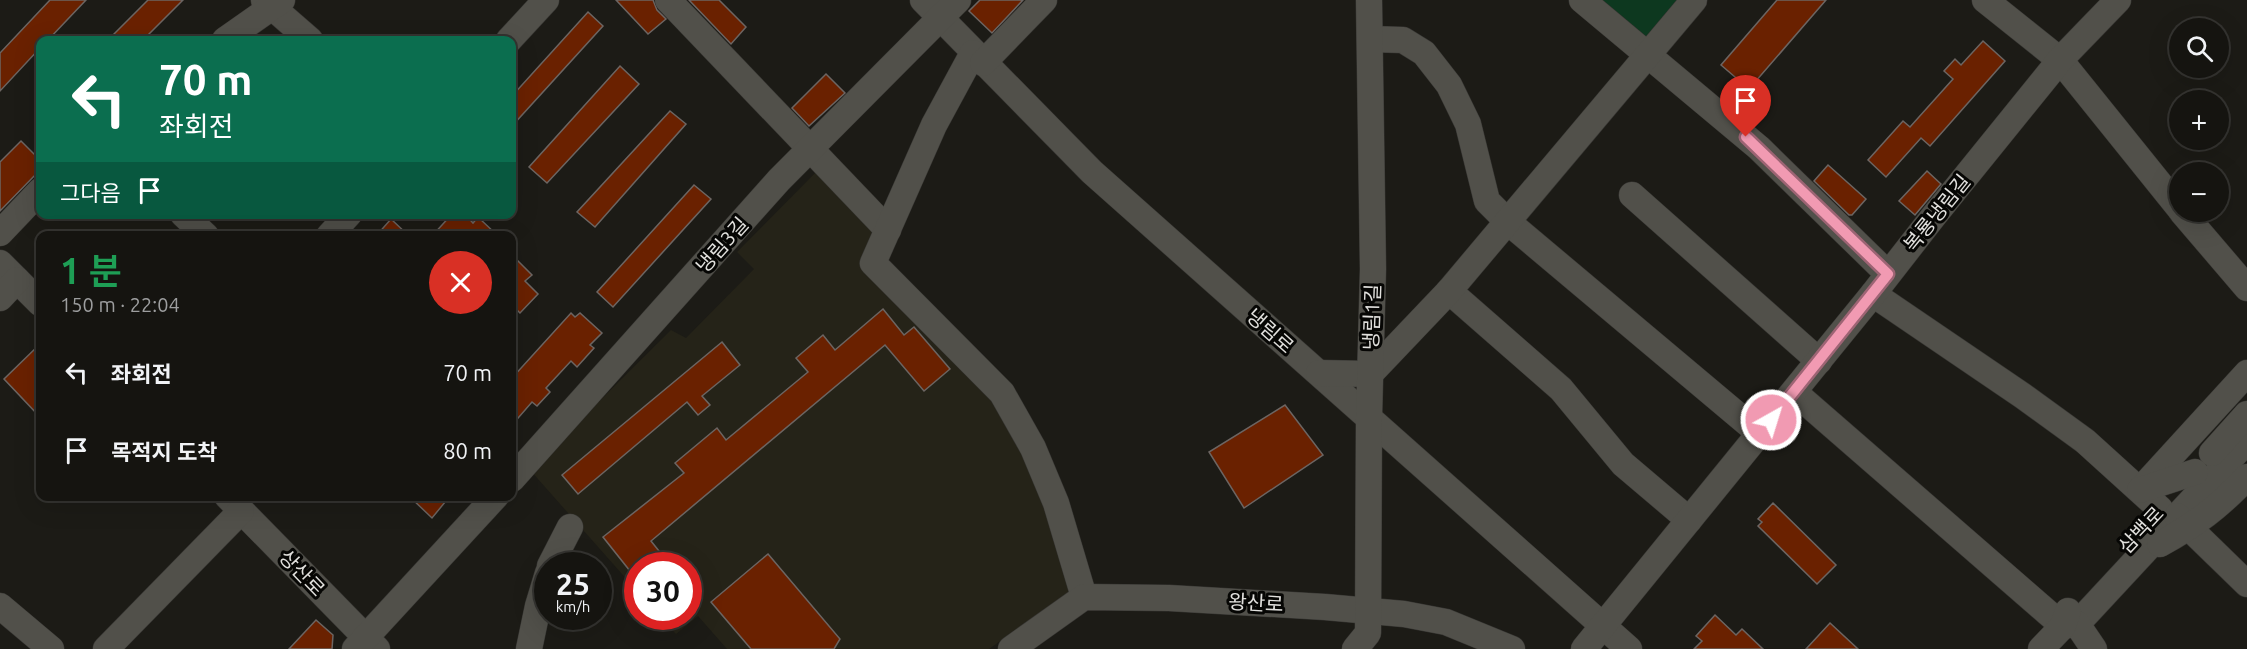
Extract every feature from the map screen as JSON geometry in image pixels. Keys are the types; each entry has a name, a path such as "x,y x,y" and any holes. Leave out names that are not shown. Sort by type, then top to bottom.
{"street":[{"path":"513,36 546,0"},
{"path":"668,0 888,230"},
{"name":"냉림3길","path":"516,475 810,149 932,9 958,0"},
{"path":"1018,647 1084,597 1056,502 1033,448 1002,393 873,263 934,125 978,58 1044,0"},
{"path":"1582,0 1759,147 1888,274"},
{"path":"1318,373 1370,374 1449,291 1694,0"},
{"path":"1985,0 2060,60 2169,195"},
{"name":"복룡냉림길","path":"1584,649 2060,60 2118,0"},
{"path":"230,36 273,2 306,36"},
{"name":"냉림1길","path":"1364,631 1373,269 1370,39 1367,3"},
{"name":"냉림로","path":"932,9 1092,172 1629,649"},
{"path":"1370,39 1403,40 1424,53 1449,85 1468,124 1487,201 1508,222 1759,434"},
{"path":"0,233 36,195"},
{"path":"1632,195 1819,361"},
{"path":"334,231 344,219"},
{"path":"2191,222 2247,288"},
{"path":"6,280 36,300"},
{"path":"1449,291 1561,389 1623,464 1689,520"},
{"path":"1873,294 2085,441 2140,490 2176,518 2247,584"},
{"path":"2140,490 2247,373"},
{"path":"1794,392 2070,625 2094,649"},
{"name":"삼백로","path":"2041,649 2070,625 2066,613 2176,518 2195,472 2247,414"},
{"path":"2070,625 2176,518 2247,441"},
{"path":"2140,490 2195,472"},
{"path":"2176,518 2227,498 2247,477"},
{"path":"366,645 492,501"},
{"path":"106,649 234,504"},
{"name":"상산로","path":"234,504 366,645"},
{"path":"557,552 570,527"},
{"name":"왕산로","path":"1084,597 1168,598 1364,631 1404,614 1446,622 1512,649"},
{"path":"0,606 51,649"},
{"path":"529,649 534,625"}],"shaded area":[{"path":"818,170 880,231 862,267 993,398 1047,500 1070,592 989,649 727,649 702,621 702,552 624,552 624,576 612,563 612,552 603,552 530,470 671,330 686,338 754,269 737,252"}],"green space":[{"path":"1602,0 1684,0 1650,41"}],"building":[{"path":"50,0 86,0 52,36 36,36 36,52 0,91 0,53"},
{"path":"148,0 183,0 147,36 112,36"},
{"path":"616,0 653,0 657,10 666,19 648,34"},
{"path":"689,0 719,0 746,27 731,44"},
{"path":"980,0 1023,0 992,33 969,11"},
{"path":"1777,0 1826,0 1749,89 1721,65"},
{"path":"588,12 603,26 516,122 516,92"},
{"path":"1983,41 2005,61 1930,146 1921,138 1886,177 1868,160 1903,121 1910,127 1953,79 1944,71 1955,59 1961,65"},
{"path":"620,66 639,84 547,183 529,167"},
{"path":"826,74 845,93 809,126 792,108"},
{"path":"670,111 686,124 595,227 577,212"},
{"path":"21,141 36,156 36,174 0,211 0,162"},
{"path":"1828,165 1866,199 1852,215 1849,215 1814,181"},
{"path":"1927,171 1941,184 1915,215 1899,201"},
{"path":"694,185 711,199 613,307 597,292"},
{"path":"391,219 404,231 380,231"},
{"path":"447,219 469,219 473,223 476,219 480,219 493,231 437,231"},
{"path":"516,259 532,275 525,281 538,294 520,313 516,309"},
{"path":"883,309 904,335 914,327 950,369 924,391 885,345 651,541 660,552 624,552 624,563 603,537 684,473 675,463 717,428 726,440 808,372 796,358 823,335 835,350"},
{"path":"571,313 575,317 580,313 602,333 590,345 594,348 577,367 571,361 546,388 550,392 537,406 532,402 516,420 516,374"},
{"path":"722,342 740,365 702,396 710,405 698,415 687,402 578,494 562,475"},
{"path":"36,348 36,413 4,379"},
{"path":"1285,405 1323,455 1244,508 1209,452"},
{"path":"414,501 446,501 432,518"},
{"path":"1773,503 1836,565 1817,584 1758,526 1762,522 1758,519"},
{"path":"768,554 840,639 834,649 751,649 711,602"},
{"path":"1715,615 1736,635 1742,629 1763,649 1694,649 1702,641 1696,636"},
{"path":"316,620 333,635 332,649 289,649"},
{"path":"1830,623 1858,649 1806,649"}],"route":[{"path":"1746,137 1759,147 1888,274 1771,420"}]}
